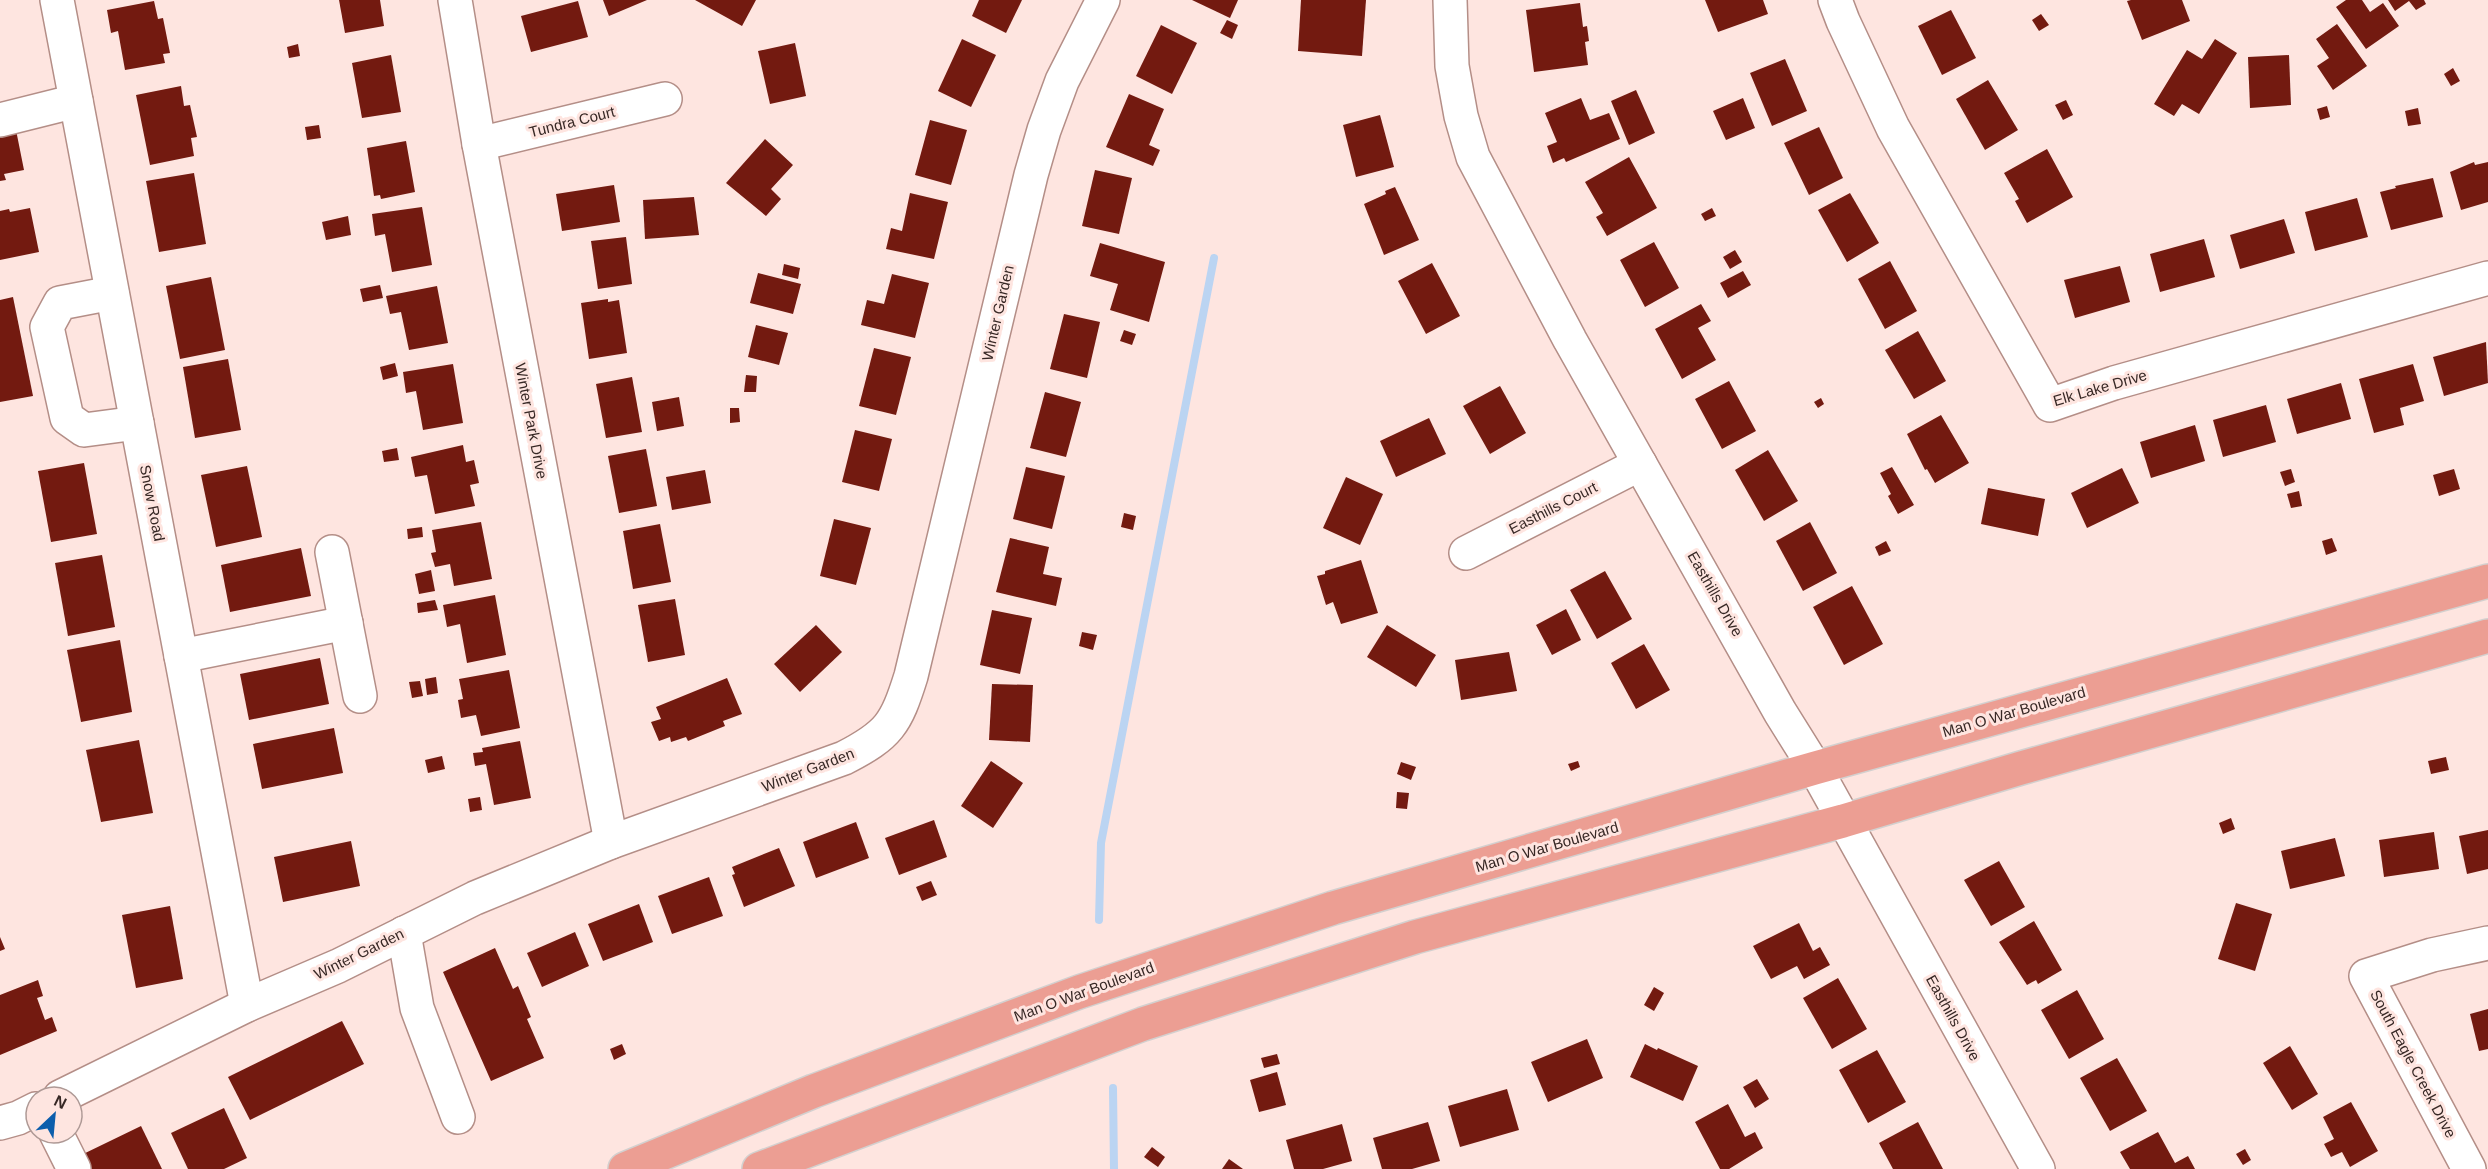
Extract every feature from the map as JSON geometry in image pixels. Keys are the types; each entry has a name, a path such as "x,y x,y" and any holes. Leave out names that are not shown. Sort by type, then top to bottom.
{"main road":[{"name":"Man O War Boulevard","path":"625,1169 814,1091 1079,992 1333,908 1815,768 2488,581"},
{"path":"759,1169 1143,1024 1392,944 1843,821 2021,768 2488,636"}],"street":[{"name":"Snow Road","path":"57,0 247,1005"},
{"name":"Winter Park Drive","path":"455,0 479,144 611,842"},
{"name":"Winter Garden","path":"84,1085 247,1005 338,966 475,898 611,842 844,758 870,745 890,727 902,704 911,676 1040,141 1062,81 1103,0"},
{"name":"Easthills Drive","path":"1450,0 1452,66 1461,116 1473,157 1570,340 1780,712 1815,768 2038,1169"},
{"name":"Elk Lake Drive","path":"1835,0 1893,128 2049,405 2147,374 2488,278"},
{"name":"Tundra Court","path":"479,144 665,99"},
{"path":"0,120 76,101"},
{"path":"112,293 60,303 47,327 67,418 84,430 137,423"},
{"name":"Easthills Court","path":"1466,553 1640,464"},
{"path":"332,552 360,696"},
{"path":"181,656 346,623"},
{"path":"405,933 417,1008 458,1118"},
{"name":"South Eagle Creek Drive","path":"2469,1169 2366,976 2432,955 2488,943"},
{"path":"0,1123 24,1115"},
{"path":"62,1145 74,1169"}],"building":[{"path":"339,0 380,0 384,26 345,33"},
{"path":"603,0 647,0 609,16"},
{"path":"695,0 756,0 742,26"},
{"path":"979,0 1022,0 1006,33 972,16"},
{"path":"1192,0 1238,0 1230,18"},
{"path":"1301,0 1366,0 1362,56 1298,51"},
{"path":"1705,0 1763,0 1768,14 1718,32"},
{"path":"2182,0 2190,21 2142,40 2127,1"},
{"path":"2346,0 2362,0 2370,12 2383,3 2399,26 2366,49 2336,7"},
{"path":"2388,0 2424,0 2426,4 2416,10 2409,1 2395,11"},
{"path":"154,1 158,19 163,18 170,53 163,54 165,63 125,70 118,31 111,33 107,10"},
{"path":"578,1 588,37 531,52 521,16"},
{"path":"1580,3 1583,27 1587,26 1589,41 1585,42 1588,65 1534,72 1526,10"},
{"path":"1951,10 1976,58 1942,75 1918,26"},
{"path":"2041,14 2049,25 2039,31 2032,20"},
{"path":"1227,20 1238,25 1232,39 1220,33"},
{"path":"2337,24 2367,66 2333,90 2317,66 2329,58 2316,39"},
{"path":"1161,25 1197,43 1172,94 1136,76"},
{"path":"962,39 996,55 971,107 938,91"},
{"path":"2215,39 2237,53 2199,114 2182,104 2174,116 2154,104 2187,50 2202,59"},
{"path":"795,43 806,96 770,104 758,51"},
{"path":"298,44 300,56 289,58 287,47"},
{"path":"391,55 401,112 362,118 352,63"},
{"path":"2289,55 2291,105 2250,108 2248,57"},
{"path":"1785,59 1807,111 1772,126 1750,73"},
{"path":"2453,68 2460,81 2451,86 2444,74"},
{"path":"1988,80 2018,130 1985,150 1956,99"},
{"path":"181,86 184,106 190,105 197,137 191,138 194,156 150,165 136,95"},
{"path":"1636,90 1655,133 1629,145 1611,101"},
{"path":"1129,94 1164,109 1149,145 1160,150 1153,166 1106,147"},
{"path":"1581,98 1590,120 1609,113 1620,139 1566,162 1564,158 1553,163 1547,146 1557,142 1545,113"},
{"path":"1743,98 1755,128 1726,140 1713,111"},
{"path":"2066,100 2073,115 2063,120 2055,105"},
{"path":"2327,106 2330,117 2320,120 2317,109"},
{"path":"2418,108 2421,124 2408,126 2405,111"},
{"path":"1380,115 1394,167 1356,177 1343,125"},
{"path":"930,120 967,130 951,185 915,175"},
{"path":"15,125 24,170 4,174 6,180 0,181 0,128"},
{"path":"319,125 321,138 307,140 305,127"},
{"path":"1819,127 1843,178 1809,195 1784,143"},
{"path":"765,139 793,165 771,189 781,199 766,216 726,183"},
{"path":"406,141 415,192 381,199 380,195 374,196 367,148"},
{"path":"2047,149 2073,197 2027,223 2015,201 2019,199 2004,173"},
{"path":"1629,157 1657,208 1607,236 1596,217 1603,213 1585,182"},
{"path":"2474,162 2475,165 2488,162 2488,202 2461,210 2450,172"},
{"path":"1095,170 1132,178 1119,234 1082,226"},
{"path":"194,173 206,244 159,252 146,181"},
{"path":"2433,178 2443,217 2391,230 2380,192 2396,188 2395,186"},
{"path":"614,185 620,222 562,231 556,194"},
{"path":"1395,187 1419,240 1384,255 1364,204 1386,194 1385,191"},
{"path":"910,193 948,202 934,259 886,249 891,228 902,231"},
{"path":"1850,193 1879,243 1847,262 1818,210"},
{"path":"694,197 699,235 645,239 643,200"},
{"path":"2357,198 2368,237 2315,251 2305,212"},
{"path":"422,207 432,265 392,272 385,234 375,236 372,214"},
{"path":"30,208 39,252 0,260 0,211 9,209 10,212"},
{"path":"1712,208 1716,216 1705,221 1701,214"},
{"path":"348,216 351,235 326,240 322,222"},
{"path":"2284,219 2295,253 2240,269 2230,235"},
{"path":"626,237 632,284 598,289 591,241"},
{"path":"2204,239 2215,277 2160,292 2150,254"},
{"path":"1654,242 1679,288 1645,307 1620,260"},
{"path":"1100,243 1165,262 1149,322 1110,310 1118,284 1090,276"},
{"path":"1735,250 1742,262 1730,269 1723,257"},
{"path":"1890,261 1917,311 1885,329 1858,279"},
{"path":"1432,263 1460,316 1426,334 1398,281"},
{"path":"784,264 800,268 798,279 782,275"},
{"path":"2120,266 2130,302 2075,318 2064,280"},
{"path":"1743,271 1751,285 1728,298 1720,283"},
{"path":"758,273 801,284 793,314 750,303"},
{"path":"892,274 929,283 915,338 861,325 867,300 884,304"},
{"path":"211,277 225,350 180,359 166,286"},
{"path":"380,285 383,298 363,302 360,289"},
{"path":"437,286 448,343 409,350 401,312 390,314 386,296"},
{"path":"13,297 33,396 0,402 0,300"},
{"path":"608,299 608,302 619,300 627,353 589,359 581,303"},
{"path":"1701,304 1711,321 1698,328 1716,360 1682,379 1655,329"},
{"path":"1064,314 1100,322 1087,378 1050,369"},
{"path":"756,325 788,333 779,365 748,357"},
{"path":"1124,330 1136,334 1132,345 1120,341"},
{"path":"1918,331 1946,381 1914,399 1885,350"},
{"path":"2486,342 2488,383 2444,396 2433,357"},
{"path":"874,348 911,357 896,415 859,406"},
{"path":"228,359 241,430 195,438 183,367"},
{"path":"395,363 398,376 383,380 380,367"},
{"path":"453,364 463,423 423,430 416,391 406,393 403,372"},
{"path":"2413,364 2424,401 2400,408 2404,425 2374,433 2359,379"},
{"path":"746,375 757,376 756,392 744,392"},
{"path":"632,377 642,432 606,438 596,384"},
{"path":"1729,381 1756,431 1722,449 1695,399"},
{"path":"2341,383 2351,419 2297,434 2287,399"},
{"path":"1500,386 1526,433 1490,454 1463,406"},
{"path":"1045,392 1081,402 1066,457 1030,448"},
{"path":"679,397 684,426 657,431 652,402"},
{"path":"1821,398 1824,404 1818,408 1814,402"},
{"path":"2266,405 2276,442 2223,457 2213,420"},
{"path":"730,408 739,408 740,422 730,423"},
{"path":"1941,415 1969,463 1935,483 1927,469 1925,470 1907,434"},
{"path":"1429,418 1446,454 1396,477 1380,441"},
{"path":"2195,425 2205,461 2151,478 2140,442"},
{"path":"855,430 892,439 879,491 842,482"},
{"path":"463,445 466,462 474,460 479,483 470,485 475,506 435,514 427,475 415,477 411,457"},
{"path":"397,448 399,460 384,462 382,451"},
{"path":"646,449 657,506 619,513 608,456"},
{"path":"1768,450 1798,501 1764,521 1735,470"},
{"path":"84,463 97,534 51,542 38,471"},
{"path":"247,466 262,537 216,547 201,475"},
{"path":"1026,467 1065,476 1052,529 1013,519"},
{"path":"1892,467 1914,505 1898,514 1888,496 1891,494 1880,473"},
{"path":"2122,468 2139,503 2087,528 2071,493"},
{"path":"2291,469 2295,482 2285,486 2280,472"},
{"path":"2454,469 2460,489 2439,496 2433,475"},
{"path":"705,470 711,503 672,510 666,477"},
{"path":"1346,477 1383,494 1360,545 1323,528"},
{"path":"1988,488 2045,499 2038,536 1981,524"},
{"path":"2299,491 2302,506 2291,508 2287,494"},
{"path":"1124,513 1136,516 1133,530 1121,527"},
{"path":"834,519 871,528 856,585 820,576"},
{"path":"481,522 492,579 454,586 450,564 435,567 431,553 436,552 432,530"},
{"path":"1810,522 1837,573 1803,591 1776,541"},
{"path":"660,524 671,582 633,589 623,531"},
{"path":"422,527 423,537 408,539 407,529"},
{"path":"1010,538 1049,547 1043,574 1062,578 1056,606 996,592"},
{"path":"2332,538 2337,551 2326,555 2322,541"},
{"path":"1886,541 1891,551 1879,556 1875,547"},
{"path":"301,548 311,596 230,612 221,565"},
{"path":"102,555 115,627 68,636 55,563"},
{"path":"1361,560 1378,613 1341,624 1333,602 1326,605 1317,576 1325,574 1325,571"},
{"path":"431,570 435,591 419,594 415,574"},
{"path":"1605,571 1632,619 1597,639 1570,590"},
{"path":"1852,586 1883,644 1844,665 1813,607"},
{"path":"495,595 506,655 467,663 460,624 447,627 443,605"},
{"path":"675,599 685,655 648,662 638,605"},
{"path":"435,600 438,610 418,613 417,603"},
{"path":"1566,609 1581,640 1552,655 1536,625"},
{"path":"992,610 1032,618 1020,674 980,665"},
{"path":"816,625 842,652 800,692 774,664"},
{"path":"1387,625 1436,655 1416,687 1367,657"},
{"path":"1082,632 1097,635 1093,650 1079,646"},
{"path":"120,640 132,712 81,722 67,650"},
{"path":"1644,644 1670,690 1636,709 1611,663"},
{"path":"1509,652 1517,691 1461,700 1455,660"},
{"path":"320,658 329,704 249,720 240,674"},
{"path":"509,670 520,728 481,736 476,715 461,718 458,700 463,699 459,679"},
{"path":"436,677 438,693 427,695 425,679"},
{"path":"727,678 742,714 723,721 725,726 688,741 686,737 671,742 670,737 659,741 651,722 661,719 656,707"},
{"path":"420,681 423,696 412,698 409,682"},
{"path":"992,684 1033,685 1030,742 989,740"},
{"path":"334,728 343,773 262,789 253,744"},
{"path":"139,740 153,813 101,822 86,750"},
{"path":"520,741 531,798 494,805 486,764 475,766 473,753 483,752 482,748"},
{"path":"442,756 445,769 428,773 425,760"},
{"path":"2446,757 2449,770 2431,774 2428,761"},
{"path":"991,761 1023,783 993,828 961,806"},
{"path":"1578,761 1580,767 1571,771 1568,764"},
{"path":"1401,762 1416,767 1411,780 1397,774"},
{"path":"1397,792 1409,793 1407,809 1396,808"},
{"path":"480,797 482,810 470,812 468,799"},
{"path":"2231,818 2235,829 2223,834 2219,823"},
{"path":"934,820 947,857 899,875 885,838"},
{"path":"856,822 869,858 816,878 803,842"},
{"path":"2488,830 2488,869 2467,874 2459,836"},
{"path":"2434,832 2439,869 2384,877 2379,840"},
{"path":"2335,838 2345,876 2290,889 2281,851"},
{"path":"351,841 360,886 283,902 274,857"},
{"path":"779,848 795,886 744,907 732,875 735,874 732,867"},
{"path":"1999,861 2025,907 1991,926 1964,880"},
{"path":"709,877 723,916 672,934 658,896"},
{"path":"931,881 937,895 922,901 916,887"},
{"path":"2236,903 2272,914 2255,971 2218,959"},
{"path":"639,904 653,942 603,961 588,924"},
{"path":"170,906 183,979 136,988 122,915"},
{"path":"2034,921 2062,970 2038,984 2036,980 2027,985 1999,942"},
{"path":"1799,923 1813,951 1820,947 1830,965 1804,979 1797,966 1771,979 1753,946"},
{"path":"575,932 589,966 542,987 527,953"},
{"path":"0,937 5,949 0,951"},
{"path":"495,948 513,989 518,986 531,1017 527,1019 544,1058 491,1081 443,972"},
{"path":"1838,978 1867,1029 1832,1049 1803,998"},
{"path":"38,980 43,996 37,998 45,1020 52,1017 57,1031 0,1055 0,995"},
{"path":"1654,987 1664,993 1654,1011 1644,1005"},
{"path":"2077,990 2104,1039 2069,1059 2041,1010"},
{"path":"2488,1009 2488,1049 2479,1051 2470,1014"},
{"path":"342,1021 364,1064 250,1120 228,1077"},
{"path":"1587,1039 1603,1078 1548,1102 1531,1062"},
{"path":"622,1044 626,1054 614,1060 610,1049"},
{"path":"1645,1044 1698,1066 1683,1101 1630,1077"},
{"path":"2290,1046 2318,1094 2292,1110 2263,1063"},
{"path":"1877,1050 1906,1102 1868,1123 1839,1070"},
{"path":"1277,1054 1280,1064 1264,1068 1261,1058"},
{"path":"2117,1058 2147,1111 2110,1131 2080,1078"},
{"path":"1277,1072 1286,1105 1259,1112 1250,1080"},
{"path":"1757,1079 1769,1099 1755,1108 1743,1087"},
{"path":"1507,1089 1519,1130 1460,1147 1448,1106"},
{"path":"2351,1102 2378,1151 2350,1167 2342,1152 2331,1157 2324,1144 2334,1139 2323,1117"},
{"path":"1728,1104 1745,1137 1755,1132 1763,1148 1729,1169 1720,1169 1695,1122"},
{"path":"224,1108 247,1158 224,1169 188,1169 171,1133"},
{"path":"1428,1122 1440,1161 1412,1169 1382,1169 1373,1138"},
{"path":"1918,1122 1943,1169 1893,1169 1879,1143"},
{"path":"1342,1124 1352,1161 1323,1169 1294,1169 1286,1140"},
{"path":"141,1126 162,1169 81,1169 75,1158"},
{"path":"2158,1132 2175,1163 2188,1156 2195,1169 2130,1169 2120,1152"},
{"path":"1152,1147 1165,1157 1158,1167 1144,1157"},
{"path":"2245,1149 2251,1160 2243,1165 2236,1154"},
{"path":"1229,1159 1243,1169 1222,1169"}],"waterway":[{"path":"1099,920 1101,843 1214,258"},
{"path":"1113,1088 1114,1169"}]}
